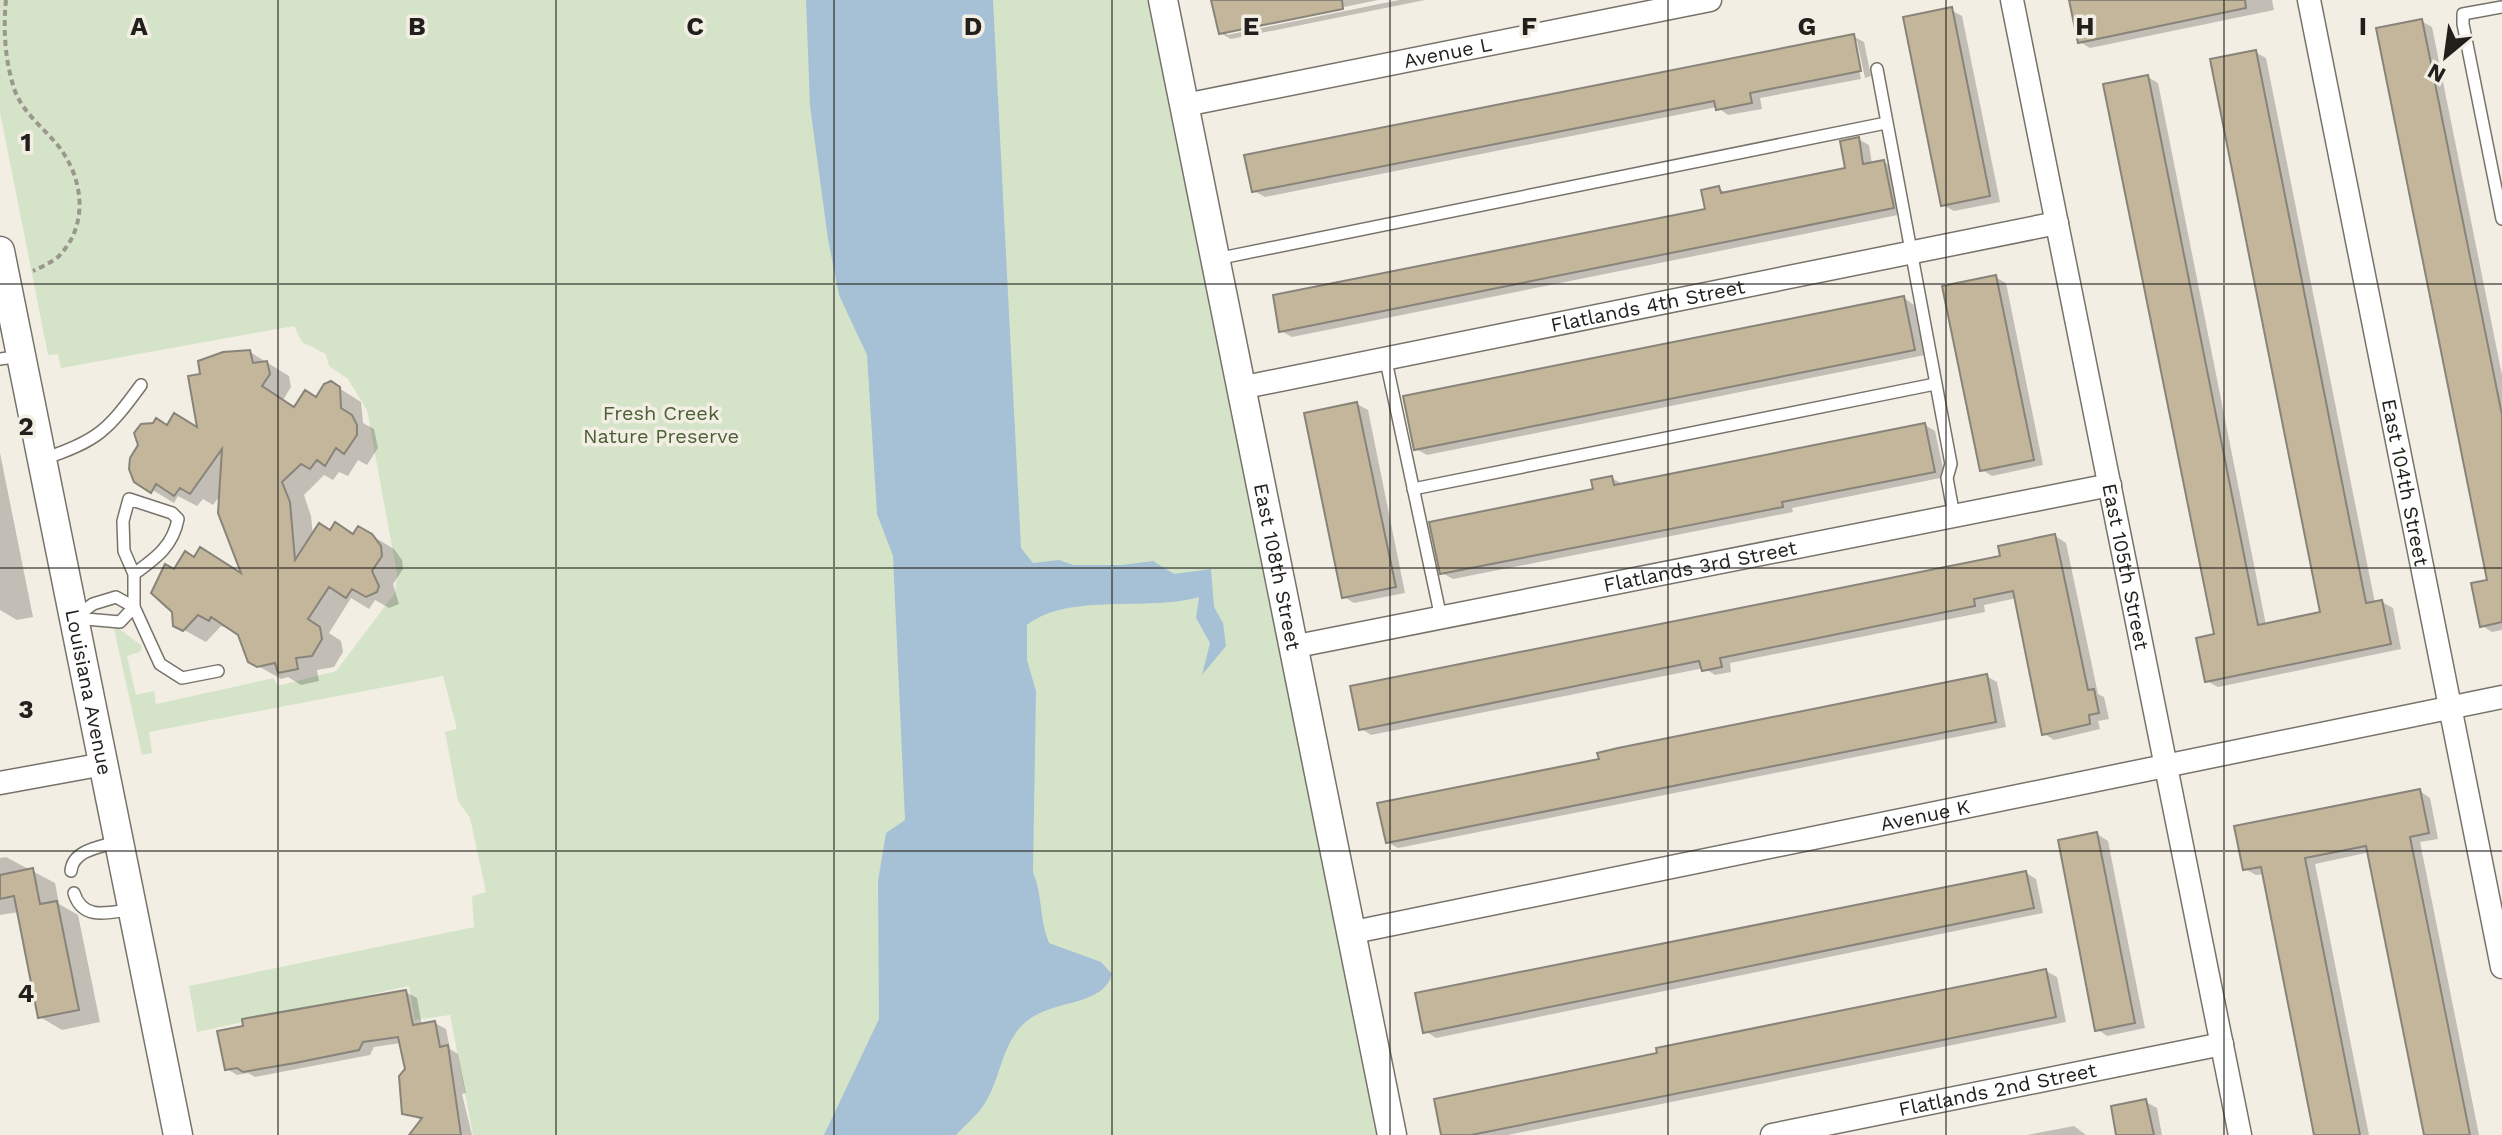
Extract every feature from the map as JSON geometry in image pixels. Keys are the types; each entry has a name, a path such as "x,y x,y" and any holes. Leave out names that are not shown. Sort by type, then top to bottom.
{"street":[{"name":"East 108th Street","path":"1163,0 1392,1135"},
{"name":"Avenue L","path":"1185,105 1710,0"},
{"name":"East 105th Street","path":"2012,0 2240,1135"},
{"name":"East 104th Street","path":"2309,0 2502,967"},
{"name":"Flatlands 4th Street","path":"1240,388 1386,361 2057,223"},
{"name":"Louisiana Avenue","path":"0,251 11,357 42,459 178,1135"},
{"name":"Flatlands 3rd Street","path":"1292,647 2110,485"},
{"name":"Avenue K","path":"1349,933 2502,697"},
{"path":"0,783 104,764"},
{"name":"Flatlands 2nd Street","path":"1772,1135 2222,1044"}],"lane":[{"path":"2502,7 2463,14 2463,24 2502,219"},
{"path":"1877,69 1909,253 1951,464 1947,478 1954,516"},
{"path":"1215,259 1886,123"},
{"path":"1386,361 1441,618"},
{"path":"1413,489 1935,384"},
{"path":"42,459 81,447 111,427 141,385"},
{"path":"134,574 156,558 175,537 178,519 172,513 129,499 123,521 124,551 134,574 134,607 160,664 182,678 218,671"},
{"path":"74,618 93,604 116,597 134,607"},
{"path":"74,618 120,622 134,607"},
{"path":"71,871 75,859 83,853 120,840"},
{"path":"74,893 83,909 95,915 134,908"}],"path":[{"path":"6,0 4,27 16,93 36,124 63,152 77,180 81,208 75,230 59,256 33,271"}],"green space":[{"name":"Fresh Creek Nature Preserve","path":"0,0 822,0 885,357 920,828 893,1026 845,1135 473,1135 450,1015 415,1020 409,986 197,1032 189,986 474,927 472,896 486,892 470,818 458,801 445,732 457,729 443,676 149,732 152,753 142,755 114,629 118,628 142,646 140,652 127,656 136,695 154,691 156,704 274,678 277,686 336,671 395,593 397,574 367,410 348,379 329,366 326,354 302,342 294,326 61,368 58,354 48,355 0,112"},
{"path":"967,0 1159,0 1390,1135 946,1135 1012,944"}],"water":[{"path":"806,0 993,0 1021,548 1033,563 1059,560 1073,565 1122,565 1153,561 1174,574 1211,569 1214,607 1223,623 1226,646 1202,675 1210,643 1196,618 1199,597 1064,609 1044,615 1027,625 1027,660 1036,691 1033,872 1046,934 1049,943 1101,962 1112,974 1107,984 1090,997 1042,1012 1021,1026 1008,1046 985,1103 956,1135 824,1135 879,1019 878,881 886,833 905,820 893,556 877,514 867,355 839,295 828,239 810,106"}],"building":[{"path":"1211,0 1342,0 1343,9 1219,34"},
{"path":"2069,0 2245,0 2246,8 2078,43"},
{"path":"1952,7 1990,196 1941,206 1903,17"},
{"path":"2422,19 2502,415 2502,622 2480,627 2471,583 2487,580 2376,28"},
{"path":"1854,34 1861,71 1750,93 1752,103 1716,110 1714,101 1252,192 1244,155"},
{"path":"2256,50 2366,603 2382,600 2391,644 2205,682 2196,638 2214,634 2103,84 2148,75 2258,625 2320,612 2210,59"},
{"path":"1859,137 1863,164 1884,160 1894,208 1279,332 1273,295 1705,209 1701,190 1719,186 1721,193 1845,168 1840,141"},
{"path":"1996,275 2034,460 1980,471 1942,286"},
{"path":"1904,296 1915,350 1414,450 1403,396"},
{"path":"250,350 253,363 267,361 270,374 262,386 294,407 305,390 316,397 324,384 331,381 340,387 341,408 352,415 357,425 357,435 344,454 336,448 325,466 317,460 310,469 301,464 282,482 290,502 295,560 319,523 330,530 335,522 353,534 358,526 372,534 381,546 382,556 372,571 379,586 377,592 366,597 352,589 346,598 329,587 308,619 320,627 322,639 312,656 296,658 298,669 278,673 275,663 257,667 248,662 238,635 211,617 209,621 198,615 183,631 173,626 172,612 151,593 165,564 174,569 185,551 194,557 200,547 241,573 218,513 222,449 190,494 180,488 174,496 156,484 151,493 134,482 129,469 130,458 138,445 134,433 141,424 153,423 156,418 167,425 174,413 197,427 188,376 200,374 198,361 223,352"},
{"path":"1357,402 1396,587 1342,598 1304,413"},
{"path":"1925,423 1935,472 1782,502 1783,507 1440,574 1429,522 1593,489 1591,480 1612,476 1614,485"},
{"path":"2055,534 2088,690 2094,689 2099,713 2089,715 2090,724 2042,735 2013,591 1974,599 1975,606 1720,658 1722,667 1702,671 1699,661 1359,730 1350,686 2000,556 1998,546"},
{"path":"1987,674 1996,722 1386,843 1377,803 1599,759 1597,753 1618,748"},
{"path":"2420,789 2429,833 2410,837 2470,1135 2424,1135 2366,846 2305,858 2360,1135 2314,1135 2261,867 2243,870 2234,826"},
{"path":"2097,832 2135,1023 2095,1031 2058,840"},
{"path":"33,868 40,904 57,901 79,1010 38,1018 14,896 0,899 0,875"},
{"path":"2026,871 2034,908 1423,1033 1415,993"},
{"path":"2046,969 2056,1017 1471,1135 1441,1135 1434,1099 1657,1053 1656,1048"},
{"path":"406,990 413,1025 435,1021 440,1047 448,1045 461,1135 409,1135 422,1118 402,1114 399,1076 405,1069 398,1037 363,1042 359,1050 295,1063 243,1072 237,1068 225,1070 217,1031 243,1026 242,1019"},
{"path":"2146,1099 2154,1135 2116,1135 2111,1106"}]}
